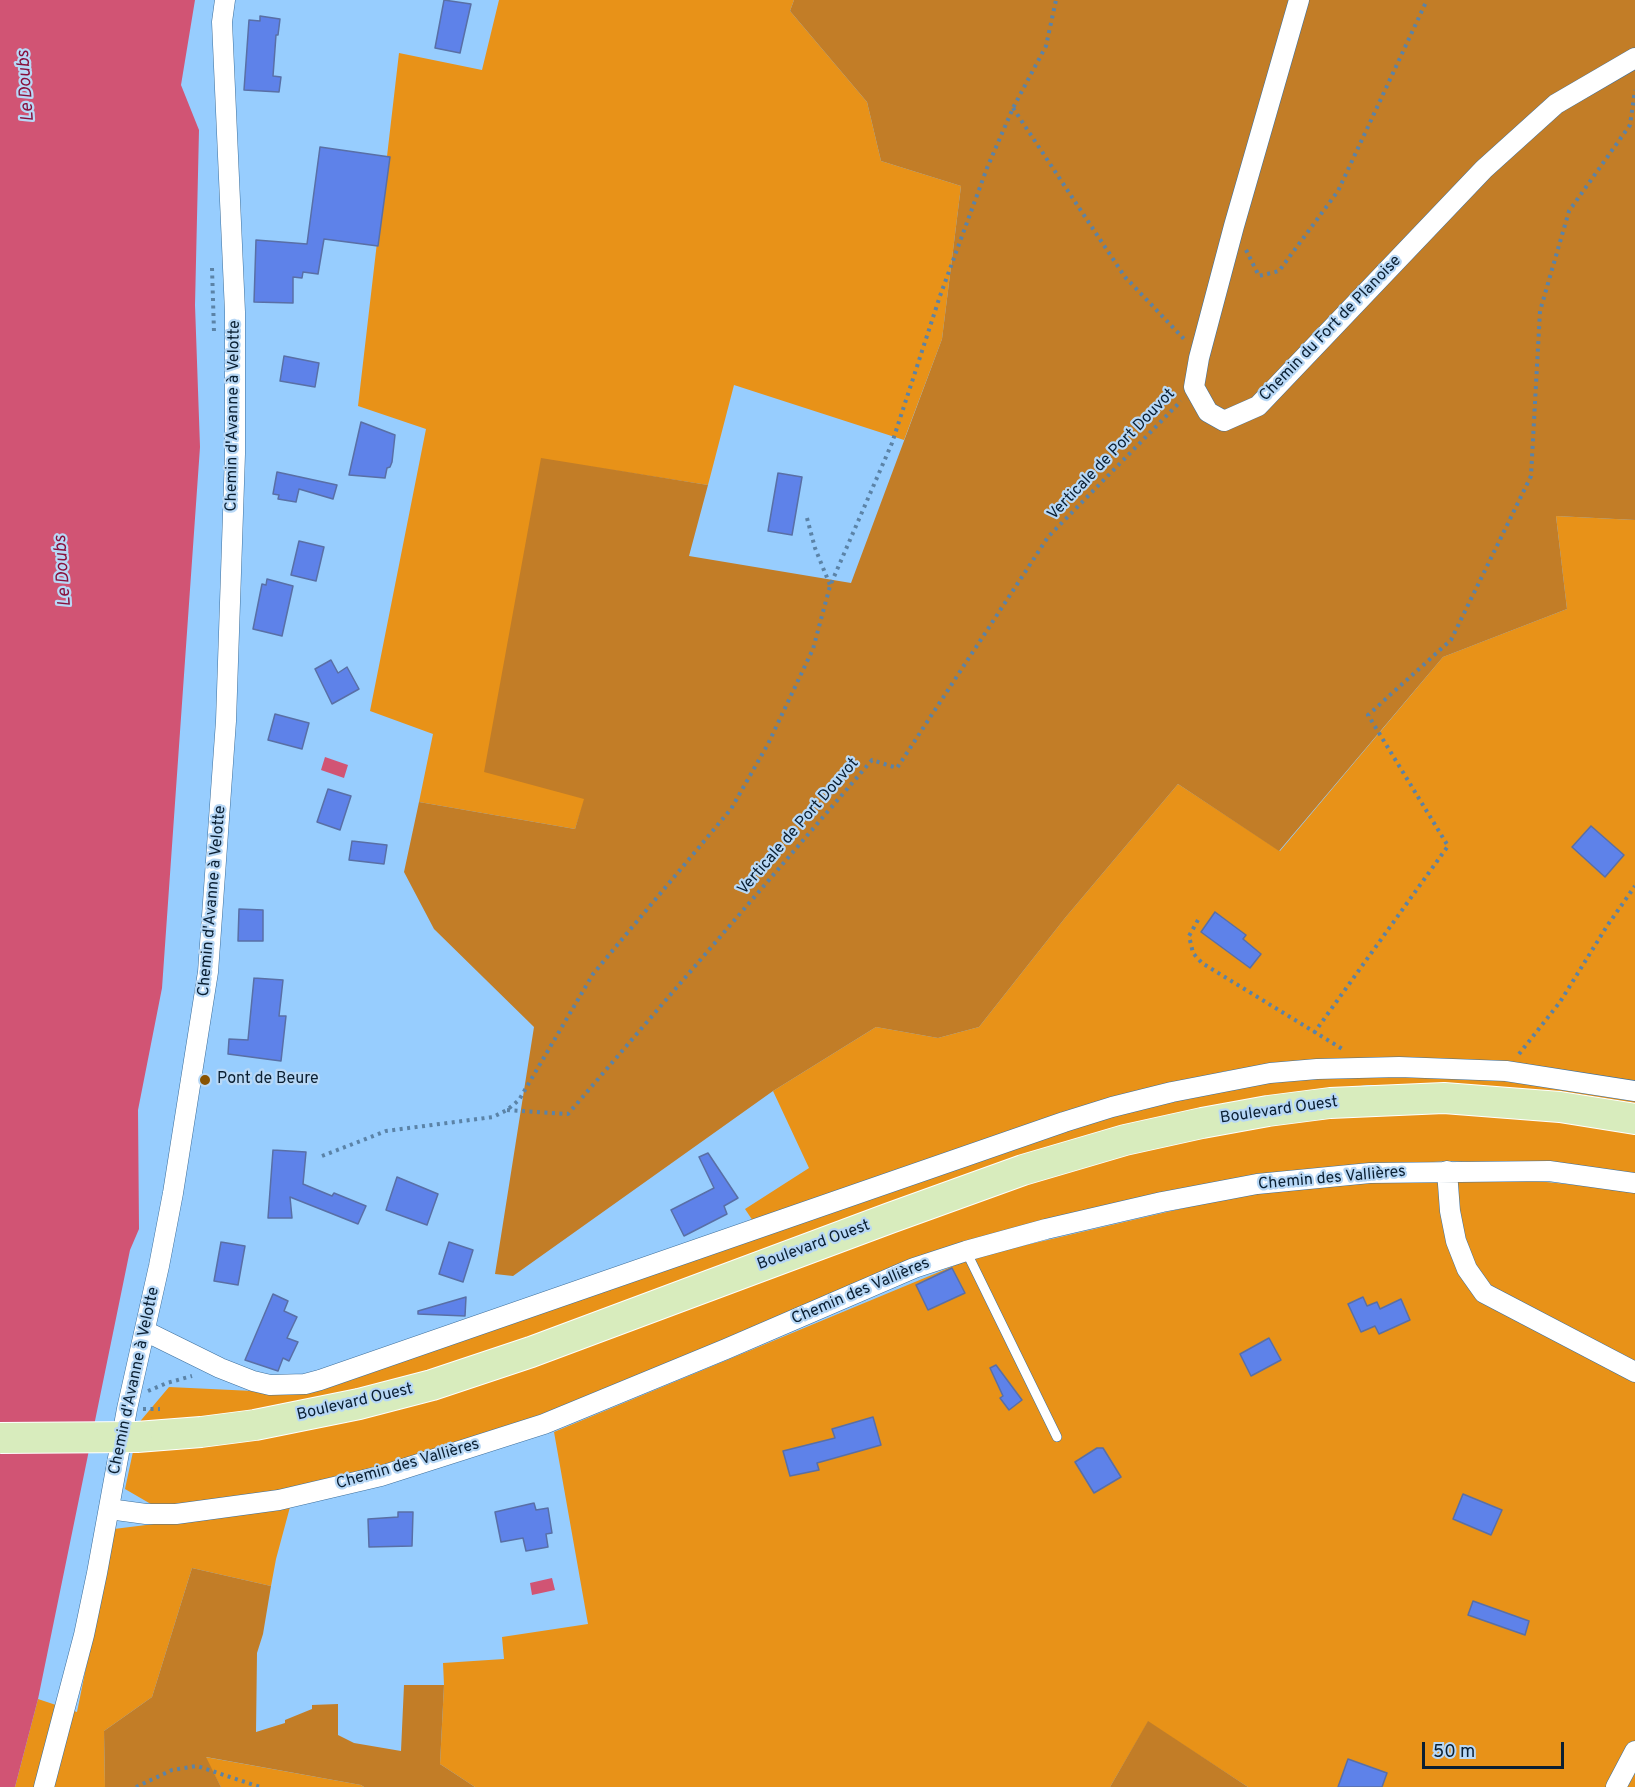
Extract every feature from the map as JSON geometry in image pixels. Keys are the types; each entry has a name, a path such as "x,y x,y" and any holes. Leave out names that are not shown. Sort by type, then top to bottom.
{"main road":[{"name":"Boulevard Ouest","path":"0,1438 138,1437 227,1429 359,1404 441,1382 524,1355 880,1221 1023,1170 1125,1140 1202,1122 1330,1103 1444,1098 1560,1107 1635,1119"}],"street":[{"name":"Chemin d'Avanne à Velotte","path":"44,1787 84,1635 110,1509 127,1409 173,1193 208,972 226,733 235,418 235,312 222,22 225,0"},
{"path":"1194,387 1199,358 1234,226 1299,0"},
{"name":"Chemin du Fort de Planoise","path":"1194,387 1208,412 1224,421 1258,406 1484,169 1556,104 1635,58"},
{"path":"145,1331 220,1368 253,1381 270,1385 305,1384 882,1184 1112,1107 1231,1079 1350,1068 1399,1067 1506,1071 1635,1091"},
{"path":"1447,1171 1450,1211 1456,1241 1467,1269 1484,1293 1635,1372"},
{"name":"Chemin des Vallières","path":"110,1509 132,1513 176,1514 279,1500 381,1476 544,1424 914,1268 1046,1229 1162,1202 1257,1185 1370,1173 1549,1171 1635,1183"},
{"path":"1616,1787 1635,1751"}],"lane":[{"path":"966,1251 1057,1437"}],"path":[{"path":"322,1156 386,1131 492,1118 519,1100 593,974 731,809 768,744 813,649 831,586 892,443 944,285 987,168 1013,108 1046,46 1056,0"},
{"path":"1234,226 1259,276 1279,271 1338,191 1427,0"},
{"path":"1314,1033 1448,846 1368,715 1451,640 1532,476 1540,311 1569,211 1630,125 1635,90"},
{"path":"1013,108 1125,278 1192,347 1199,358"},
{"path":"212,257 214,336"},
{"name":"Verticale de Port Douvot","path":"507,1110 568,1114 872,760 897,768 1048,537 1194,387"},
{"path":"807,518 815,548 831,586"},
{"path":"1506,1071 1560,1002 1635,886"},
{"path":"1198,920 1190,936 1193,953 1202,963 1345,1051 1350,1068"},
{"path":"127,1409 142,1394 167,1383 220,1368"},
{"path":"136,1787 172,1770 197,1766 260,1787"}],"shaded area":[{"path":"499,0 794,0 790,11 867,102 881,161 961,186 942,339 904,440 734,385 708,485 541,459 585,799 575,829 419,802 433,734 370,711 426,429 358,406 399,53 482,70"},
{"path":"794,0 1635,0 1635,520 1556,516 1567,609 1443,657 1279,851 1178,784 1065,918 979,1027 938,1038 876,1027 773,1091 513,1276 495,1274 534,1027 434,929 404,872 419,802 575,829 584,799 484,772 541,458 708,485 689,556 851,583 942,339 961,186 881,161 867,102 790,11"},
{"path":"1556,516 1635,520 1635,1083 1369,1059 1226,1071 1053,1116 753,1221 745,1209 809,1168 773,1091 876,1027 938,1038 979,1027 1065,918 1178,784 1280,851 1443,657 1567,609"},
{"path":"1402,1074 1538,1081 1635,1097 1635,1105 1456,1085 1368,1085 1231,1103 507,1348 406,1380 267,1412 137,1425 169,1387 295,1393 1126,1109 1266,1080"},
{"path":"1492,1113 1596,1125 1635,1133 1635,1175 1581,1167 1448,1161 1312,1170 962,1243 546,1414 354,1476 213,1503 156,1507 125,1489 134,1447 257,1437 1017,1186 1126,1154 1238,1129 1366,1114"},
{"path":"1497,1177 1635,1191 1635,1787 1248,1787 1148,1722 1110,1787 475,1787 440,1764 443,1663 504,1659 502,1637 588,1624 554,1432 975,1257 1231,1197 1344,1183"},
{"path":"290,1507 271,1586 192,1568 152,1697 104,1731 105,1787 15,1787 38,1699 77,1712 114,1529"},
{"path":"192,1568 271,1586 263,1634 257,1653 256,1732 285,1723 285,1720 312,1709 312,1705 338,1704 338,1735 354,1743 401,1751 404,1685 444,1685 440,1764 475,1787 364,1787 206,1757 221,1787 105,1787 104,1731 152,1697"},
{"path":"1148,1721 1248,1787 1110,1787"},
{"path":"205,1757 361,1785 364,1787 221,1787"}],"water":[{"name":"Le Doubs","path":"0,0 195,0 181,85 199,130 195,305 200,447 162,988 138,1110 139,1229 130,1250 38,1699 15,1787 0,1787"},
{"path":"325,757 348,765 344,778 321,770"},
{"path":"552,1578 555,1590 532,1595 530,1583"}],"building":[{"path":"444,0 471,4 460,53 435,48"},
{"path":"260,16 280,19 278,35 276,35 273,76 281,77 279,92 244,90 249,20 260,21"},
{"path":"320,147 390,157 378,246 324,239 318,274 303,272 302,278 293,277 293,303 254,302 256,240 307,244"},
{"path":"284,356 319,363 315,387 280,381"},
{"path":"361,422 395,435 392,462 387,468 385,478 349,475"},
{"path":"277,472 337,485 333,499 299,489 296,502 278,499 279,495 273,494"},
{"path":"778,473 802,477 792,535 768,531"},
{"path":"299,541 324,547 316,581 291,575"},
{"path":"267,579 293,586 282,636 253,629 262,584 266,585"},
{"path":"331,660 338,673 347,667 359,689 332,704 315,669"},
{"path":"275,714 309,723 302,749 268,740"},
{"path":"328,789 351,796 340,830 317,822"},
{"path":"1591,826 1624,855 1605,877 1572,847"},
{"path":"352,841 387,845 384,864 349,860"},
{"path":"239,909 263,910 263,941 238,941"},
{"path":"1215,912 1246,935 1243,939 1261,954 1250,968 1201,932"},
{"path":"254,978 283,980 279,1016 286,1016 281,1061 228,1054 229,1039 248,1040"},
{"path":"273,1150 306,1152 303,1184 366,1206 358,1224 290,1197 292,1218 268,1218"},
{"path":"708,1153 738,1198 724,1206 727,1214 684,1236 671,1210 714,1188 699,1157"},
{"path":"397,1177 438,1194 427,1225 386,1210"},
{"path":"221,1242 245,1246 238,1285 214,1281"},
{"path":"449,1242 473,1250 463,1282 439,1274"},
{"path":"952,1268 965,1293 928,1310 916,1285"},
{"path":"273,1294 288,1301 284,1311 297,1317 287,1338 298,1342 289,1361 283,1358 278,1371 245,1360"},
{"path":"466,1297 465,1316 418,1314 418,1311"},
{"path":"1363,1297 1367,1306 1377,1302 1380,1309 1401,1299 1410,1320 1379,1334 1375,1326 1361,1332 1348,1304"},
{"path":"1269,1338 1281,1360 1251,1376 1240,1354"},
{"path":"996,1365 1022,1400 1009,1410 1000,1398 1003,1396 990,1368"},
{"path":"873,1417 881,1445 817,1463 819,1470 790,1476 783,1451 835,1438 832,1429"},
{"path":"1097,1448 1103,1448 1121,1477 1094,1493 1075,1462"},
{"path":"1463,1494 1502,1510 1491,1535 1453,1519"},
{"path":"534,1503 536,1510 548,1508 552,1533 546,1534 548,1547 526,1551 523,1538 501,1542 495,1512"},
{"path":"398,1512 413,1512 412,1546 369,1547 368,1519 398,1517"},
{"path":"1473,1601 1529,1621 1525,1635 1468,1615"},
{"path":"1348,1759 1387,1773 1382,1787 1338,1787"}],"place":[{"name":"Pont de Beure","path":"205,1080"}]}
